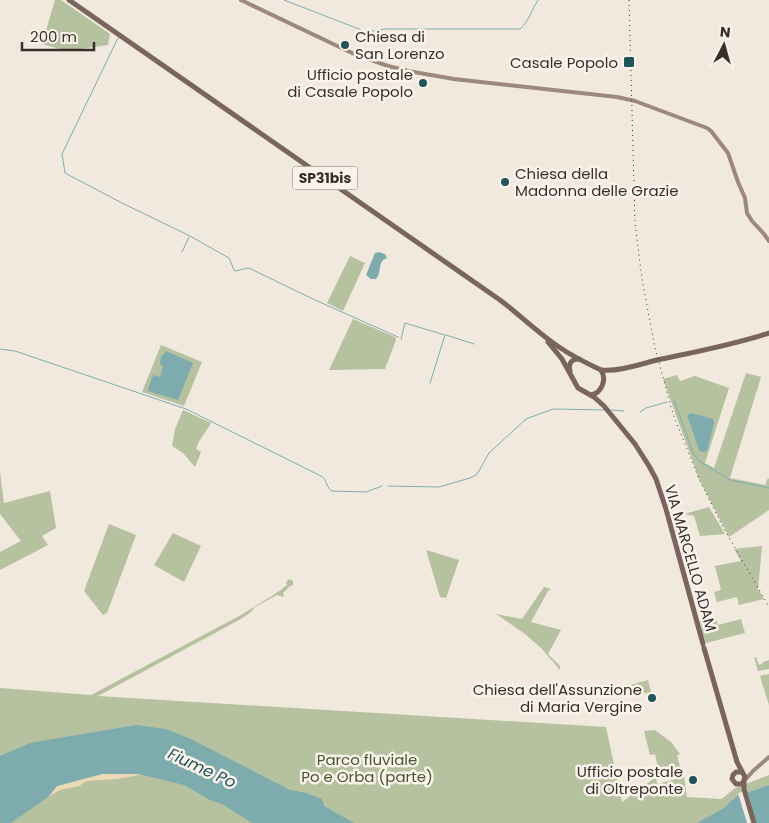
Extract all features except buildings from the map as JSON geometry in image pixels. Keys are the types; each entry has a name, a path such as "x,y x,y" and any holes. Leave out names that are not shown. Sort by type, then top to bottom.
{"main road":[{"name":"SP31bis","path":"69,0 506,304 541,334 562,358 570,373"},
{"path":"600,370 618,369 734,343 769,333"},
{"name":"SP31bis","path":"541,334 580,359"},
{"path":"604,382 604,374 600,370 580,359 570,362 570,373 578,388 591,395 601,388 604,382 608,374 618,369"},
{"name":"VIA MARCELLO ADAM","path":"601,388 601,397 605,408"},
{"name":"VIA MARCELLO ADAM","path":"591,395 605,408 635,444 656,479 742,780"},
{"path":"737,762 736,771 732,779 742,780"},
{"path":"734,774 739,772 742,780 742,794 752,823"}],"street":[{"path":"241,0 344,49 388,66 426,75 633,100 708,128 728,153 745,198 748,216 769,241"},
{"path":"742,780 769,757"}],"green space":[{"path":"55,0 61,0 110,34 108,45 67,51 42,44"},
{"path":"350,256 365,263 343,311 327,303"},
{"path":"353,319 395,337 396,340 385,369 329,370"},
{"path":"161,345 202,362 184,406 142,392"},
{"path":"746,373 761,377 730,478 765,485 768,478 769,510 729,537 699,479 663,379 677,375 680,381 695,376 729,388 705,463 714,468"},
{"path":"183,410 211,423 197,445 196,449 201,452 195,467 183,453 172,446 175,429"},
{"path":"0,472 4,503 50,491 56,528 42,536 48,545 0,570 0,552 21,541 0,514"},
{"path":"709,507 725,534 700,536 694,516 684,514"},
{"path":"109,524 136,535 107,613 103,615 84,591"},
{"path":"173,533 201,546 184,582 154,565"},
{"path":"762,546 758,589 764,599 739,605 737,597 717,602 714,592 721,590 715,566 741,561 734,549"},
{"path":"426,550 459,560 446,598 440,597"},
{"name":"Parco fluviale Po e Orba (parte)","path":"289,579 293,581 293,585 283,593 284,597 277,595 255,607 241,619 98,696 606,727 622,802 656,777 657,784 684,777 687,797 721,799 735,788 769,775 769,785 739,795 747,823 0,823 0,688 91,695 241,615 282,589 287,585 286,582"},
{"path":"544,587 551,589 548,591 531,622 561,630 548,654 560,666 560,670 542,649 525,634 496,614 522,619"},
{"path":"715,616 718,625 741,619 745,633 706,643 700,621"},
{"path":"754,657 756,657 759,665 769,660 769,669 758,671"},
{"path":"769,674 769,705 760,676"},
{"path":"648,680 651,692 632,696 630,685"},
{"path":"655,730 671,742 680,754 677,755 680,767 659,772 655,754 650,755 644,731"}],"sand":[{"path":"102,774 139,774 116,779 87,781 79,786 60,790 48,797 57,786"}],"water":[{"path":"375,253 385,254 387,258 381,263 376,279 371,279 366,275"},
{"path":"166,351 193,363 178,400 148,391 153,375 160,377 163,366 160,364 161,357"},
{"path":"691,413 713,419 714,424 705,452 699,450 687,415"},
{"name":"Fiume Po","path":"136,725 166,729 191,739 290,790 322,799 324,806 354,823 252,823 222,804 210,800 184,785 139,774 102,774 57,786 48,797 11,823 0,823 0,756 30,743"},
{"path":"769,785 769,823 697,823 726,807 739,795"}],"pier":[{"path":"747,790 756,823 747,823 738,793"}],"waterway":[{"path":"284,0 369,32 384,29 520,29 528,20 538,0"},
{"path":"118,38 62,154 65,173 190,236 229,258 235,271 251,269 398,337"},
{"path":"182,252 189,237"},
{"path":"401,339 405,323 445,335 430,383"},
{"path":"446,335 474,344"},
{"path":"0,349 15,351 186,409 321,476 332,491 366,492 382,486"},
{"path":"674,400 693,453 699,461 730,480 769,488"},
{"path":"640,412 646,408 667,402"},
{"path":"388,486 439,487 470,478 476,475 489,453 526,419 553,409 605,410"},
{"path":"611,410 624,411"}],"railway":[{"path":"629,0 635,223 642,279 655,348 673,414 699,479 723,527 769,607"}],"place":[{"name":"Chiesa di San Lorenzo","path":"345,45"},
{"name":"Casale Popolo","path":"629,62"},
{"name":"Ufficio postale di Casale Popolo","path":"423,83"},
{"name":"Chiesa della Madonna delle Grazie","path":"505,182"},
{"name":"Chiesa dell'Assunzione di Maria Vergine","path":"652,698"},
{"name":"Ufficio postale di Oltreponte","path":"693,780"}]}
